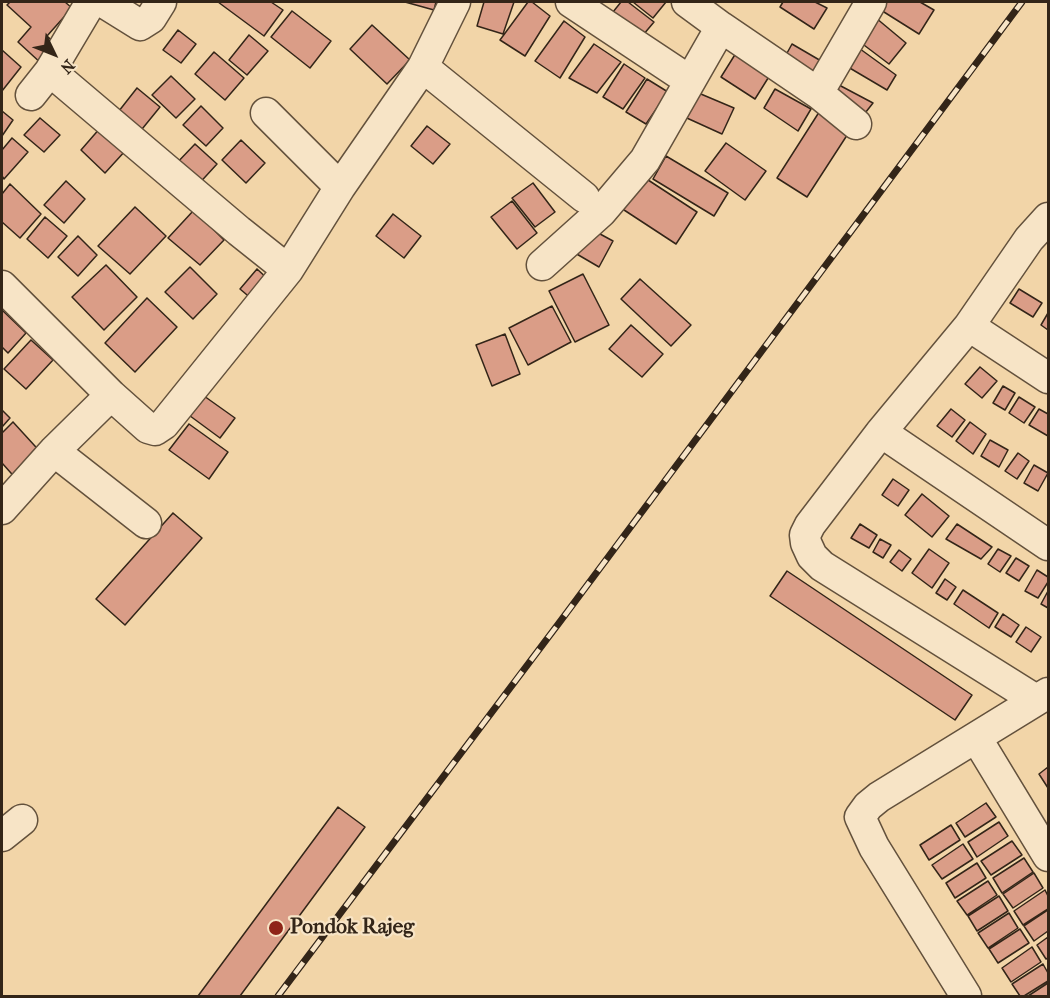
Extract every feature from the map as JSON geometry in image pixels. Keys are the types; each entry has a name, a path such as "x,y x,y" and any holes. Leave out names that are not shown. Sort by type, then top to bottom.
{"street":[{"path":"31,95 50,70 91,2"},
{"path":"103,2 140,25 151,18 161,2"},
{"path":"2,286 111,395 148,428 155,430 164,424 288,270 340,187 423,67 455,2"},
{"path":"571,2 690,81"},
{"path":"687,2 818,93 856,124"},
{"path":"818,93 871,2"},
{"path":"542,265 601,212 645,160 721,27"},
{"path":"423,67 584,197"},
{"path":"50,70 288,270"},
{"path":"266,113 340,187"},
{"path":"966,996 874,847 861,817 868,806 879,797 977,739 1042,697 822,566 812,555 805,535 810,525 881,432 969,326 1029,239 1048,218"},
{"path":"969,326 1048,378"},
{"path":"2,509 54,451 111,395"},
{"path":"881,432 1048,545"},
{"path":"54,451 146,523"},
{"path":"977,739 1048,856"}],"building":[{"path":"10,2 65,2 72,8 47,36 59,47 43,65 18,42 31,27 7,5"},
{"path":"218,2 271,2 283,10 264,36"},
{"path":"405,2 436,2 434,10"},
{"path":"484,2 514,2 503,34 477,26"},
{"path":"528,2 532,2 550,16 525,56 500,40"},
{"path":"621,2 628,2 654,22 638,41 609,17"},
{"path":"633,2 666,2 653,18"},
{"path":"783,2 815,2 827,8 814,29 780,7"},
{"path":"880,2 920,2 934,10 919,34 876,7"},
{"path":"292,11 331,41 310,68 271,37"},
{"path":"870,13 906,43 889,64 852,36"},
{"path":"564,21 585,37 560,78 535,61"},
{"path":"372,25 410,60 387,84 350,49"},
{"path":"178,30 196,44 181,63 163,50"},
{"path":"249,35 268,51 247,75 229,60"},
{"path":"594,44 621,62 597,93 569,78"},
{"path":"792,44 828,65 815,86 781,64"},
{"path":"856,46 896,75 887,90 848,67"},
{"path":"2,50 21,67 2,91"},
{"path":"214,52 244,78 225,100 195,74"},
{"path":"736,53 770,75 755,99 721,77"},
{"path":"624,64 645,78 623,109 603,97"},
{"path":"171,76 195,99 176,118 152,95"},
{"path":"647,79 668,92 646,124 626,112"},
{"path":"839,85 873,103 858,122 829,99"},
{"path":"137,88 160,107 138,134 115,116"},
{"path":"689,89 734,108 722,134 678,114"},
{"path":"775,89 811,109 798,131 764,108"},
{"path":"201,106 223,128 206,146 183,125"},
{"path":"823,106 853,126 807,197 777,178"},
{"path":"2,111 13,120 2,136"},
{"path":"40,118 60,135 44,152 24,135"},
{"path":"427,126 450,144 433,164 411,146"},
{"path":"101,127 126,150 105,173 81,150"},
{"path":"12,138 28,152 4,179 2,150"},
{"path":"241,140 265,163 246,183 222,160"},
{"path":"726,143 766,171 745,200 705,171"},
{"path":"195,144 217,164 195,188 173,167"},
{"path":"666,156 728,193 714,216 653,179"},
{"path":"642,176 697,212 676,244 621,208"},
{"path":"66,181 85,199 64,223 44,205"},
{"path":"533,183 555,212 535,227 512,198"},
{"path":"10,184 41,214 20,238 2,222 2,194"},
{"path":"512,201 537,233 517,249 491,217"},
{"path":"135,207 166,236 130,274 98,246"},
{"path":"194,210 224,240 200,265 168,238"},
{"path":"393,214 421,236 404,258 376,236"},
{"path":"45,217 67,236 48,258 27,239"},
{"path":"589,228 613,241 599,267 575,253"},
{"path":"78,236 97,255 78,276 58,257"},
{"path":"106,265 137,297 104,330 72,297"},
{"path":"190,267 217,294 193,319 165,292"},
{"path":"257,269 270,281 253,300 240,289"},
{"path":"583,274 609,325 575,342 549,291"},
{"path":"640,279 691,325 671,346 621,299"},
{"path":"1019,289 1042,303 1033,317 1010,303"},
{"path":"147,298 177,327 135,372 105,343"},
{"path":"552,306 571,342 528,365 509,328"},
{"path":"2,310 26,333 8,353 2,347"},
{"path":"1048,313 1048,330 1041,325"},
{"path":"631,325 663,354 642,377 609,349"},
{"path":"505,334 520,374 492,386 476,345"},
{"path":"31,340 53,360 26,389 4,369"},
{"path":"980,367 997,381 982,398 965,384"},
{"path":"1003,386 1015,393 1005,410 993,403"},
{"path":"197,391 235,418 220,438 182,410"},
{"path":"1019,397 1035,407 1024,423 1009,413"},
{"path":"951,409 965,420 952,437 937,426"},
{"path":"1039,409 1048,414 1048,436 1029,425"},
{"path":"2,410 10,418 2,427"},
{"path":"13,422 45,457 19,482 2,463 2,433"},
{"path":"970,422 986,434 973,454 956,441"},
{"path":"189,424 228,452 209,479 169,450"},
{"path":"990,440 1008,450 999,467 981,456"},
{"path":"1018,453 1029,461 1017,479 1005,471"},
{"path":"1034,465 1048,473 1038,491 1024,483"},
{"path":"893,479 909,490 898,506 882,495"},
{"path":"922,494 949,516 932,537 905,515"},
{"path":"173,513 202,538 125,625 96,599"},
{"path":"860,524 877,535 869,548 851,538"},
{"path":"957,524 992,547 981,559 946,539"},
{"path":"880,539 891,545 883,558 873,552"},
{"path":"929,549 949,563 932,588 912,573"},
{"path":"998,549 1011,556 1000,572 988,564"},
{"path":"899,550 911,559 902,571 890,562"},
{"path":"1016,558 1029,566 1019,581 1006,573"},
{"path":"1037,570 1048,577 1048,582 1038,598 1025,591"},
{"path":"787,571 972,695 955,720 770,596"},
{"path":"945,579 956,587 947,600 936,593"},
{"path":"963,590 998,613 989,628 954,604"},
{"path":"1048,591 1048,608 1041,604"},
{"path":"1003,614 1019,625 1011,637 995,627"},
{"path":"1026,627 1041,637 1031,652 1016,642"},
{"path":"1048,767 1048,788 1039,774"},
{"path":"986,803 996,817 965,837 956,823"},
{"path":"338,807 365,827 240,996 198,996"},
{"path":"999,822 1008,836 977,857 968,842"},
{"path":"951,825 960,840 929,860 920,845"},
{"path":"1012,841 1022,855 991,875 981,861"},
{"path":"963,844 973,859 942,879 932,865"},
{"path":"1024,858 1033,872 1002,893 993,878"},
{"path":"977,863 986,878 955,898 946,883"},
{"path":"1034,873 1043,888 1013,908 1003,894"},
{"path":"988,881 997,895 967,915 957,901"},
{"path":"1045,890 1048,896 1048,909 1023,925 1014,911"},
{"path":"999,896 1008,911 977,931 968,916"},
{"path":"1048,910 1048,931 1034,941 1024,926"},
{"path":"1009,913 1018,928 988,948 978,933"},
{"path":"1020,929 1029,943 998,963 989,949"},
{"path":"1048,937 1048,958 1046,959 1037,945"},
{"path":"1032,947 1041,962 1011,982 1002,968"},
{"path":"1043,964 1048,973 1048,981 1024,996 1020,996 1012,984"},
{"path":"1048,983 1048,996 1028,996"}],"railway":[{"path":"278,996 1022,2"}],"place":[{"name":"Pondok Rajeg","path":"276,928"}]}
